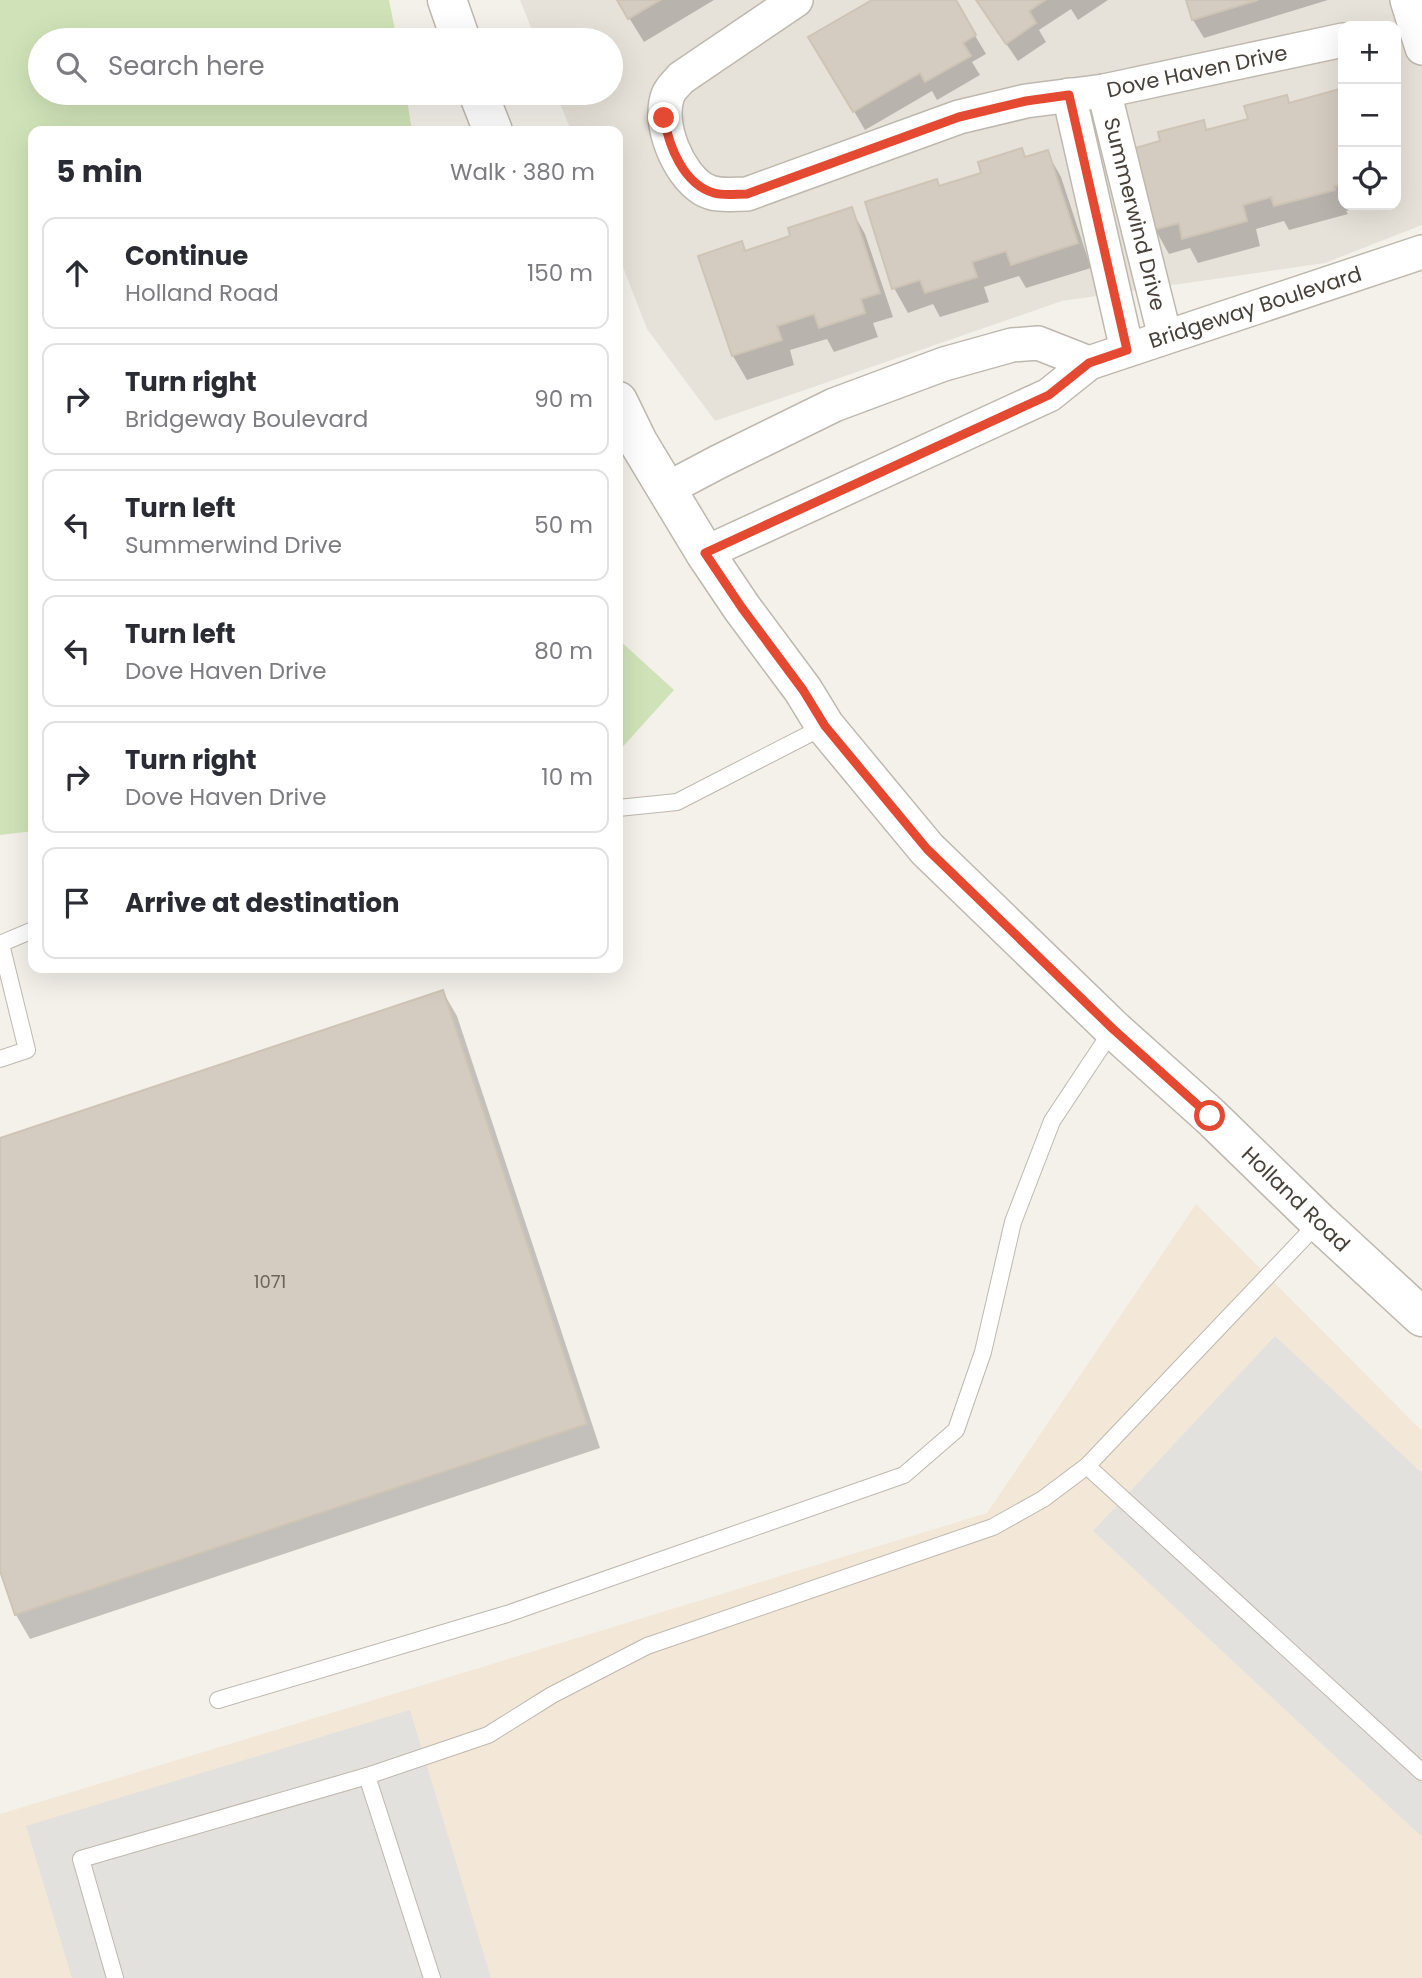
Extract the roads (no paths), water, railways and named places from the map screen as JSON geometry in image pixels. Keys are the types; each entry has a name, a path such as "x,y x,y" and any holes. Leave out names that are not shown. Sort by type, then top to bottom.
{"street":[{"path":"447,0 457,28"},
{"name":"Dove Haven Drive","path":"796,0 681,78 668,93 664,118 677,160 704,190 717,194 747,194 959,117 1026,101 1104,91 1338,41"},
{"name":"Summerwind Drive","path":"1104,91 1127,350"},
{"name":"Summerwind Drive","path":"1069,95 1165,337"},
{"path":"483,105 491,126"},
{"name":"Bridgeway Boulevard","path":"705,553 1049,395 1089,363 1422,252"},
{"path":"667,489 834,405 944,364 1012,345 1038,343 1089,363"},
{"name":"Holland Road","path":"623,411 638,442 705,553 742,608 803,690 825,726 927,849 1113,1029 1210,1116 1319,1223 1422,1317"}],"lane":[{"path":"623,807 677,802 825,726"},
{"path":"0,1059 27,1050 1,944 28,932"},
{"path":"218,1700 507,1614 904,1475 956,1430 983,1352 1013,1222 1052,1121 1113,1029"},
{"path":"115,1978 81,1859 368,1776 488,1735 552,1695 648,1646 993,1527 1043,1499 1087,1466 1319,1223"},
{"path":"1087,1466 1422,1772"},
{"path":"368,1776 432,1978"}]}
